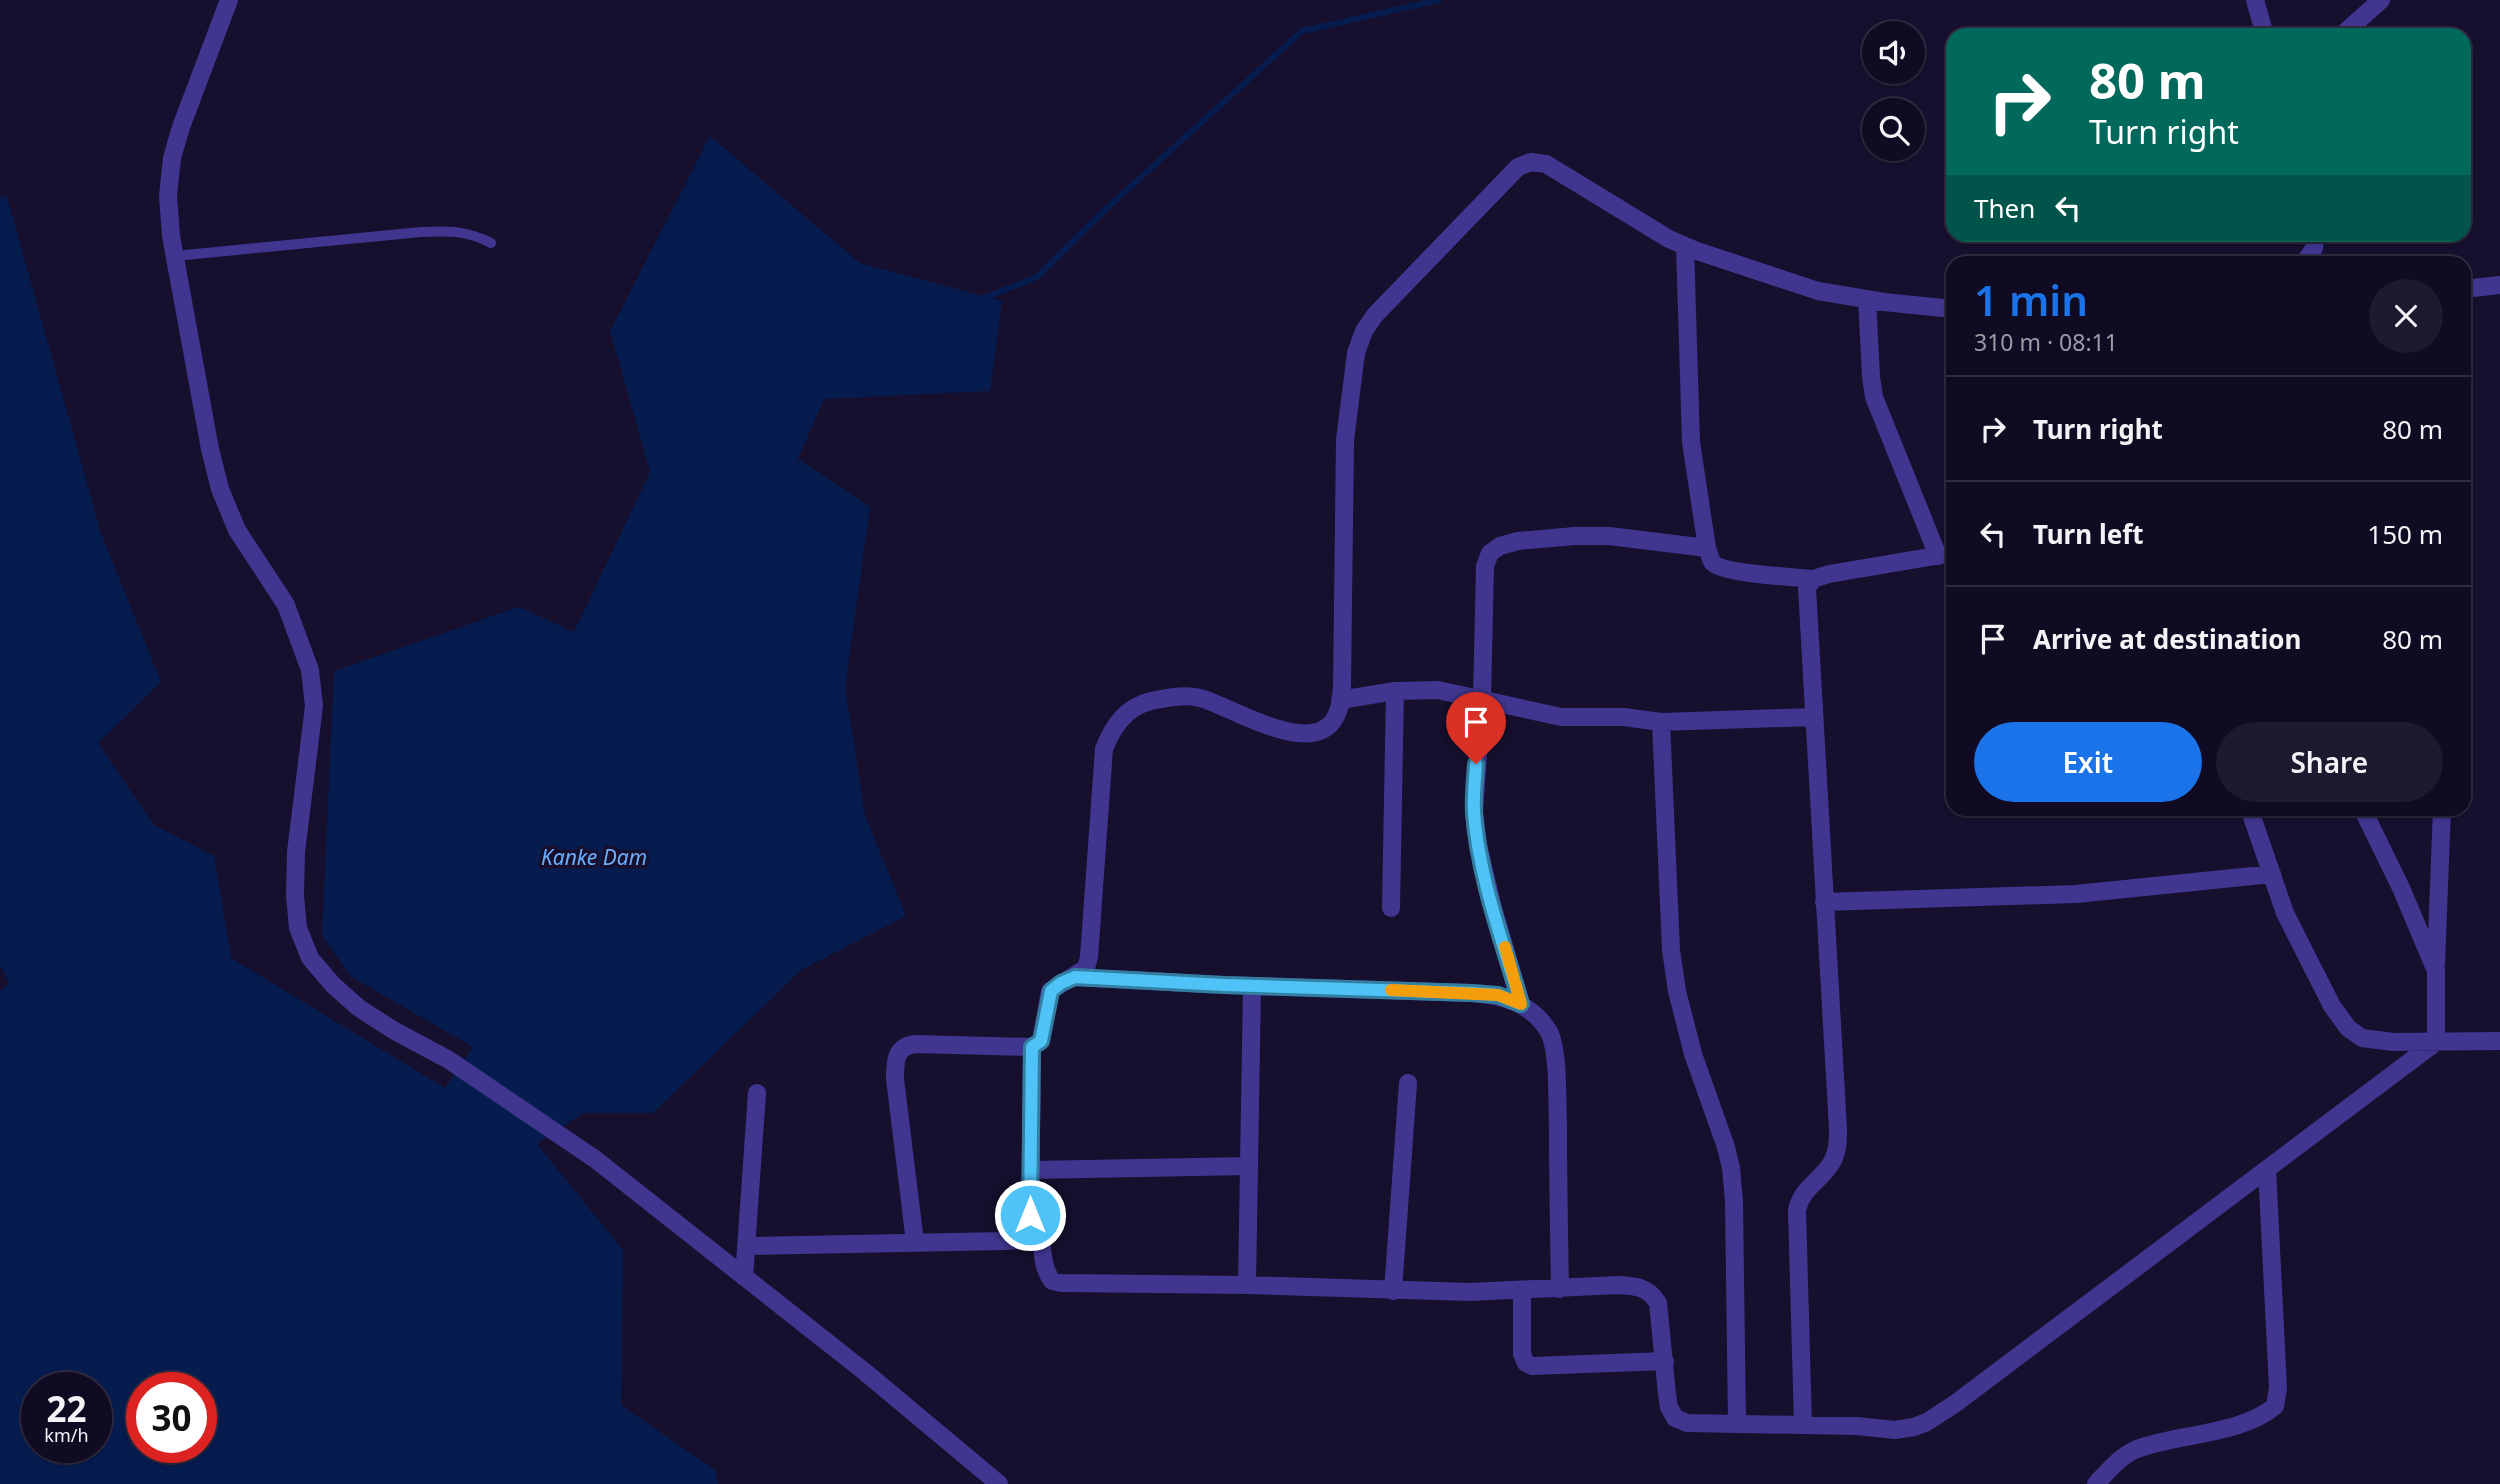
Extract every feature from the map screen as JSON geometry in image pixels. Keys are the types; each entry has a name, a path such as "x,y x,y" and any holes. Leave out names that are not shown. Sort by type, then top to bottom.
{"street":[{"path":"229,0 181,127 172,158 168,196 175,256 220,489 237,530 286,605 310,670 314,706 296,852 295,896 299,928 310,958 333,985 359,1008 449,1060 594,1159 864,1371 999,1484"},
{"path":"2255,0 2263,28"},
{"path":"2350,28 2381,0"},
{"path":"915,1242 895,1079 895,1058 900,1049 907,1045 1032,1047 1041,1041 1051,991 1086,968 1089,957 1104,749 1112,729 1122,716 1145,703 1170,697 1198,698 1280,731 1298,734 1318,732 1330,723 1339,710 1345,440 1356,353 1364,331 1375,315 1518,167 1531,162 1546,164 1685,246 1818,291 1946,308"},
{"path":"1685,246 1691,442 1707,548 1712,562 1720,568 1813,579 1946,554 1874,397 1867,299"},
{"path":"2471,288 2500,285"},
{"path":"1521,1004 1493,908 1478,845 1474,812 1482,699 1485,566 1490,553 1518,541 1587,536 1609,536 1707,548"},
{"path":"1803,1425 1797,1210 1799,1200 1806,1189 1823,1174 1833,1161 1837,1149 1807,588 1813,579"},
{"path":"1340,700 1395,691 1438,690 1561,717 1624,717 1661,722 1813,717"},
{"path":"1391,908 1395,691"},
{"path":"1661,722 1671,950 1677,991 1702,1082 1731,1168 1735,1243 1737,1424"},
{"path":"2252,816 2285,913 2332,1006 2348,1028 2362,1038 2393,1042 2500,1041"},
{"path":"2366,816 2401,888 2436,971"},
{"path":"2436,1042 2442,816"},
{"path":"1824,902 2076,894 2272,874"},
{"path":"1075,977 1472,993 1498,995 1521,1004 1539,1018 1550,1034 1554,1056 1560,1289"},
{"path":"1247,1285 1252,986"},
{"path":"746,1246 1030,1238 1039,1241 1043,1248 1046,1272 1052,1281 1062,1283 1470,1292 1639,1286 1650,1291 1658,1303 1669,1407 1675,1418 1687,1423 1857,1426 1895,1430 1927,1422 1956,1403 2436,1042"},
{"path":"1030,1238 1032,1047"},
{"path":"1393,1291 1408,1083"},
{"path":"744,1277 757,1093"},
{"path":"1031,1170 1249,1166"},
{"path":"2096,1484 2117,1462 2136,1450 2248,1421 2266,1414 2275,1406 2278,1388 2267,1169"},
{"path":"1522,1290 1522,1354 1526,1363 1532,1366 1665,1361"}],"lane":[{"path":"175,256 421,232 453,231 475,234 491,243"}],"water":[{"name":"Kanke Dam","path":"710,136 860,263 1002,301 990,391 824,399 798,459 870,507 845,687 865,815 906,916 801,970 653,1113 583,1113 537,1144 623,1250 621,1405 715,1470 718,1484 0,1484 0,991 9,983 0,964 0,196 7,197 101,533 161,682 98,743 154,825 214,856 231,958 445,1088 473,1047 350,976 322,935 334,671 519,607 574,632 650,472 610,331"}],"waterway":[{"path":"979,300 1037,277 1106,209 1302,31 1439,0"}],"slow traffic":[{"path":"1391,990 1498,995 1521,1004 1505,947"}],"route":[{"path":"1030,1215 1032,1047 1041,1041 1051,991 1061,983 1075,977 1472,993 1498,995 1521,1004 1478,845 1474,812 1476,764"}]}
